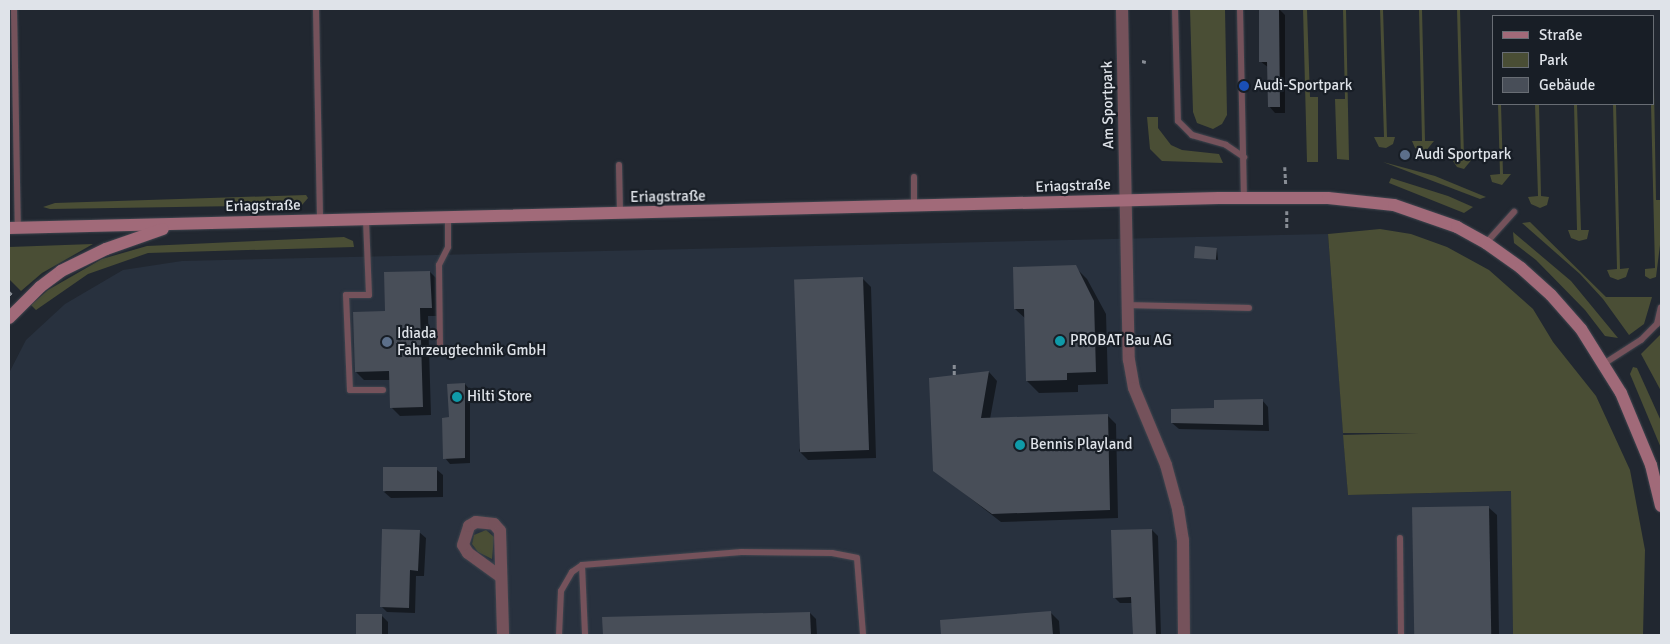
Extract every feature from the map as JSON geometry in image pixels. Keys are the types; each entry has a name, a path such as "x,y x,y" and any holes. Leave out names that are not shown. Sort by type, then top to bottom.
{"street":[{"name":"Am Sportpark","path":"1122,9 1126,305 1134,388 1166,465 1178,509 1184,558 1184,635"},
{"name":"Eriagstraße","path":"13,228 320,222 1244,197 1328,198 1412,210 1457,227 1486,243 1521,268 1551,295 1605,363 1637,424 1660,501"},
{"path":"9,318 40,287 83,258 175,225"},
{"path":"501,577 502,635"}],"lane":[{"path":"13,228 14,9"},
{"path":"316,9 320,222"},
{"path":"1175,9 1178,121 1192,135 1226,144 1244,157"},
{"path":"1240,9 1244,197"},
{"path":"619,165 620,214"},
{"path":"914,178 914,206"},
{"path":"1486,243 1514,212"},
{"path":"440,347 439,266 448,248 448,218"},
{"path":"366,220 369,295 346,296 350,390 383,390"},
{"path":"1126,305 1249,308"},
{"path":"1605,363 1641,340 1657,324 1661,307"},
{"path":"1400,538 1401,635"},
{"path":"559,635 561,591 572,572 582,564 741,552 849,554 857,558 863,635"},
{"path":"582,564 585,635"}],"path":[{"path":"954,363 954,375"}],"shaded area":[{"path":"1328,234 1348,495 1512,491 1513,635 9,635 9,373 26,340 65,304 123,270 182,261"}],"green space":[{"path":"1190,9 1225,9 1227,115 1222,124 1213,129 1197,123 1193,112"},
{"path":"1303,9 1307,9 1310,97 1318,97 1318,162 1307,162"},
{"path":"1343,9 1346,9 1349,160 1337,159 1335,99 1345,99"},
{"path":"1380,9 1383,9 1387,137 1395,137 1393,144 1386,148 1379,147 1374,137 1384,137"},
{"path":"1419,9 1422,9 1425,141 1434,141 1425,152 1415,148 1412,141 1422,141"},
{"path":"1457,9 1460,9 1464,158 1473,158 1464,169 1457,167 1451,158 1461,158"},
{"path":"1498,105 1501,105 1503,174 1511,174 1502,185 1492,182 1490,175 1500,174"},
{"path":"1535,105 1539,105 1541,196 1549,197 1547,205 1540,208 1531,204 1528,197 1538,196"},
{"path":"1574,105 1577,105 1581,230 1589,230 1587,239 1579,241 1571,238 1568,230 1577,230"},
{"path":"1613,105 1616,105 1620,269 1629,268 1626,277 1618,280 1610,277 1607,270 1617,269"},
{"path":"1651,105 1654,105 1656,200 1661,200 1661,237 1656,277 1650,279 1645,276 1645,269 1655,268"},
{"path":"1147,117 1158,117 1158,128 1171,145 1182,150 1219,154 1223,163 1162,161 1150,149"},
{"path":"1383,162 1435,176 1486,197 1480,199"},
{"path":"1391,178 1448,196 1473,207 1464,213 1389,183"},
{"path":"306,195 308,198 302,205 50,209 43,207 55,203"},
{"path":"1530,222 1606,297 1652,297 1644,324 1629,335 1603,299 1580,274 1522,223"},
{"path":"1380,229 1411,234 1447,247 1489,270 1533,309 1553,342 1596,396 1630,470 1645,550 1643,635 1513,635 1511,491 1348,495 1343,435 1419,433 1343,433 1328,234"},
{"path":"1513,232 1571,281 1618,338 1605,336 1585,310 1536,260 1514,243"},
{"path":"344,237 353,241 354,247 148,253 88,274 36,310 31,305 48,290 102,259 147,246"},
{"path":"93,244 42,273 21,291 9,279 9,247"},
{"path":"1661,334 1661,391 1641,354"},
{"path":"1633,367 1637,368 1661,421 1661,448 1630,374"},
{"path":"486,530 494,537 492,559 478,552 472,544 474,535"}],"building":[{"path":"1259,9 1279,9 1280,107 1268,107 1267,62 1259,62"},
{"path":"1195,246 1217,248 1216,260 1194,258"},
{"name":"PROBAT Bau AG","path":"1076,265 1094,301 1096,372 1067,373 1067,380 1026,381 1024,309 1014,309 1013,267"},
{"name":"Idiada Fahrzeugtechnik GmbH","path":"430,271 432,308 420,308 423,407 390,408 389,371 355,372 353,312 385,311 384,272"},
{"path":"863,277 869,450 800,452 794,279"},
{"name":"Bennis Playland","path":"989,371 981,418 1108,414 1110,510 992,514 933,471 929,378"},
{"path":"465,383 465,458 443,459 442,418 449,417 447,384"},
{"path":"1263,399 1263,425 1171,423 1171,409 1214,408 1214,400"},
{"path":"383,467 437,467 437,491 383,491"},
{"path":"1489,506 1491,635 1414,635 1412,507"},
{"path":"382,529 420,530 418,571 410,570 409,608 380,607"},
{"path":"1152,529 1156,635 1133,635 1131,597 1113,598 1111,530"},
{"path":"1051,611 1053,635 941,635 940,620"},
{"path":"810,612 811,635 603,635 602,617"},
{"path":"356,614 382,614 382,635 356,635"}],"place":[{"name":"Audi-Sportpark","path":"1244,86"},
{"name":"Audi Sportpark","path":"1405,155"},
{"name":"PROBAT Bau AG","path":"1060,341"},
{"name":"Idiada Fahrzeugtechnik GmbH","path":"387,342"},
{"name":"Hilti Store","path":"457,397"},
{"name":"Bennis Playland","path":"1020,445"}]}
